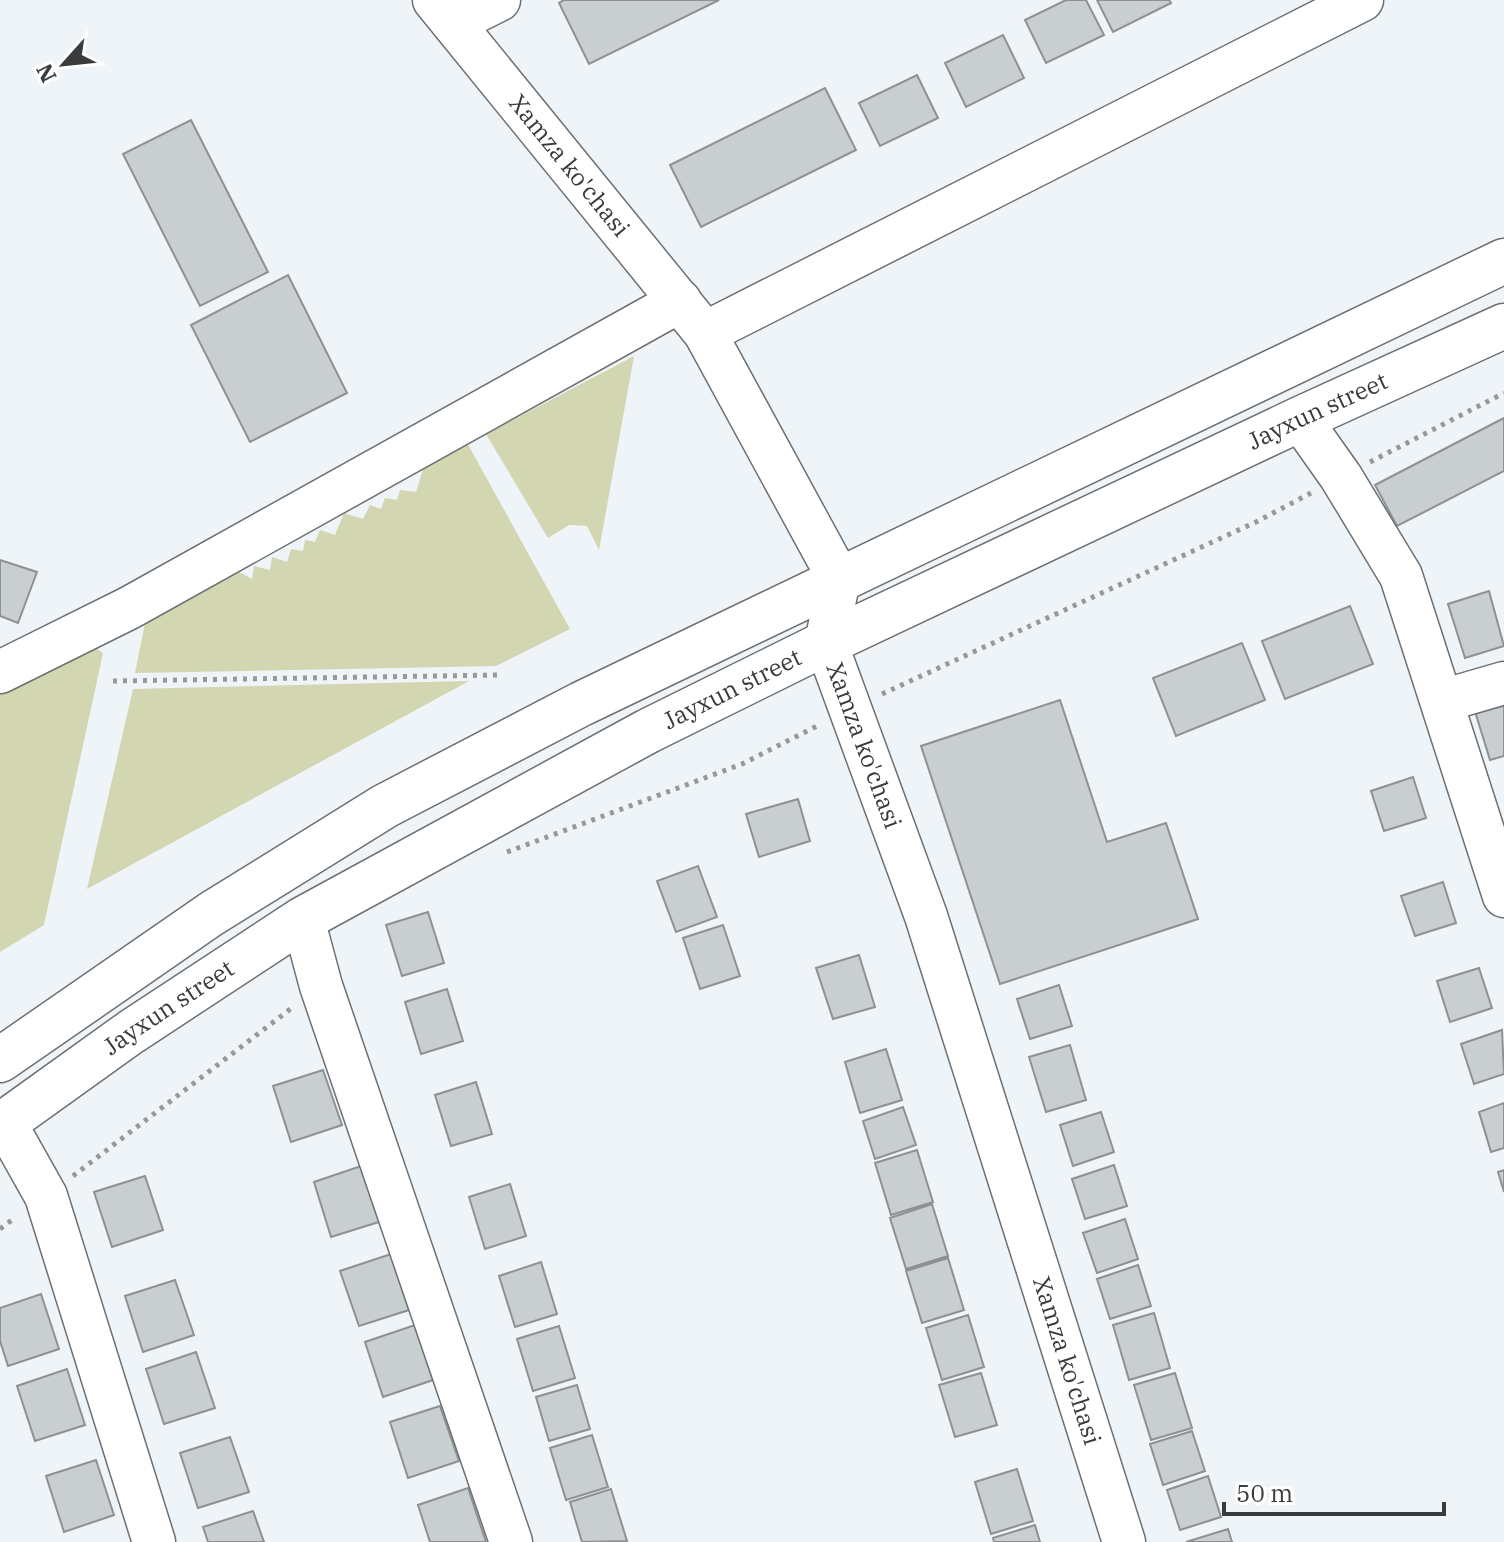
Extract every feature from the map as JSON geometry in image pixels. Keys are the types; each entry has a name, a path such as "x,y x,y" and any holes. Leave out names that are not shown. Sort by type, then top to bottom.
{"highway":[{"path":"4,1049 211,914 385,806 581,704 1504,261"},
{"name":"Jayxun street","path":"2,1124 131,1032 303,919 648,731 826,643 1504,326"}],"street":[{"path":"443,12 499,0"},
{"path":"705,333 1362,0"},
{"name":"Xamza ko'chasi","path":"443,12 705,333 839,579 826,643 926,916 1124,1542"},
{"path":"0,672 129,608 680,301"},
{"path":"1300,419 1341,477 1401,576 1504,896"},
{"path":"1442,701 1504,683"},
{"path":"303,919 321,986 511,1542"},
{"path":"2,1124 46,1196 154,1542"}],"path":[{"path":"497,856 742,764 851,708 1256,522 1504,393"},
{"path":"113,681 500,675"},
{"path":"0,1229 321,986"}],"green space":[{"path":"634,356 599,550 587,526 569,525 548,538 486,434"},
{"path":"466,441 570,629 496,666 135,673 147,613 230,567 252,579 254,566 270,570 272,557 287,562 291,549 303,551 305,540 315,542 320,530 335,535 344,513 363,519 370,505 381,509 385,498 397,500 400,490 416,492 424,466"},
{"path":"83,640 103,653 44,925 0,952 0,687"},
{"path":"469,681 87,889 133,689"}],"building":[{"path":"564,0 719,0 589,64 559,3"},
{"path":"1066,0 1086,0 1104,35 1046,63 1025,20"},
{"path":"1097,0 1169,0 1171,3 1113,32"},
{"path":"1003,35 1024,78 966,107 945,63"},
{"path":"917,75 938,118 880,146 859,103"},
{"path":"825,88 856,150 701,227 670,165"},
{"path":"191,120 268,272 200,306 123,154"},
{"path":"288,275 347,393 250,442 191,325"},
{"path":"1504,418 1504,471 1397,526 1375,485"},
{"path":"0,560 37,572 18,623 0,616"},
{"path":"1489,591 1504,646 1465,658 1448,604"},
{"path":"1350,606 1373,664 1285,699 1262,641"},
{"path":"1242,643 1265,700 1176,736 1153,678"},
{"path":"1504,696 1504,756 1490,760 1473,705"},
{"path":"1060,700 1107,842 1166,823 1198,919 1000,984 921,746"},
{"path":"1413,777 1426,818 1384,831 1371,791"},
{"path":"798,799 810,841 759,857 746,814"},
{"path":"698,866 717,917 676,932 657,881"},
{"path":"1443,882 1456,923 1415,936 1401,896"},
{"path":"428,912 444,963 402,976 386,925"},
{"path":"723,925 740,976 700,989 683,938"},
{"path":"859,955 875,1007 833,1019 816,968"},
{"path":"1479,968 1492,1008 1450,1022 1437,981"},
{"path":"1059,985 1072,1026 1030,1039 1017,999"},
{"path":"447,989 463,1041 421,1054 405,1002"},
{"path":"1502,1030 1504,1074 1474,1084 1461,1044"},
{"path":"1070,1045 1086,1100 1046,1112 1029,1057"},
{"path":"886,1049 902,1100 860,1113 845,1062"},
{"path":"323,1070 342,1125 291,1142 273,1086"},
{"path":"476,1082 492,1134 451,1146 435,1095"},
{"path":"1504,1103 1504,1148 1491,1152 1479,1112"},
{"path":"903,1107 916,1145 875,1159 863,1121"},
{"path":"1101,1112 1114,1152 1073,1166 1060,1125"},
{"path":"917,1150 933,1202 891,1215 875,1163"},
{"path":"364,1165 382,1221 331,1237 314,1182"},
{"path":"1114,1165 1127,1206 1085,1219 1072,1179"},
{"path":"1504,1170 1504,1192 1498,1172"},
{"path":"145,1176 163,1230 112,1247 94,1192"},
{"path":"510,1184 526,1236 485,1249 469,1197"},
{"path":"932,1204 948,1256 906,1269 890,1218"},
{"path":"1125,1219 1138,1259 1097,1273 1083,1233"},
{"path":"391,1254 409,1310 359,1326 340,1271"},
{"path":"948,1258 964,1310 922,1323 906,1271"},
{"path":"541,1262 557,1314 515,1327 499,1276"},
{"path":"1138,1265 1151,1306 1110,1319 1097,1279"},
{"path":"175,1280 194,1335 143,1352 125,1296"},
{"path":"41,1294 59,1349 8,1366 0,1341 0,1308"},
{"path":"1154,1313 1170,1368 1129,1380 1113,1325"},
{"path":"968,1315 984,1367 942,1380 926,1328"},
{"path":"415,1325 433,1380 383,1397 365,1342"},
{"path":"559,1326 575,1378 533,1391 517,1339"},
{"path":"196,1352 215,1408 164,1424 146,1369"},
{"path":"67,1369 85,1425 35,1441 17,1386"},
{"path":"981,1373 997,1425 955,1437 939,1385"},
{"path":"1175,1373 1192,1428 1151,1440 1134,1385"},
{"path":"577,1385 590,1429 549,1441 536,1397"},
{"path":"440,1406 459,1461 408,1478 390,1422"},
{"path":"1192,1431 1205,1471 1163,1485 1150,1444"},
{"path":"592,1435 608,1487 566,1500 550,1448"},
{"path":"230,1437 249,1492 198,1508 180,1453"},
{"path":"96,1460 114,1515 64,1532 46,1476"},
{"path":"1017,1469 1033,1521 991,1534 975,1482"},
{"path":"1208,1476 1221,1517 1180,1530 1167,1490"},
{"path":"468,1488 486,1542 430,1542 418,1505"},
{"path":"611,1489 627,1541 582,1542 570,1502"},
{"path":"253,1511 264,1542 208,1542 203,1527"},
{"path":"1035,1525 1040,1542 994,1542 993,1538"},
{"path":"1228,1529 1232,1542 1186,1542"}]}
